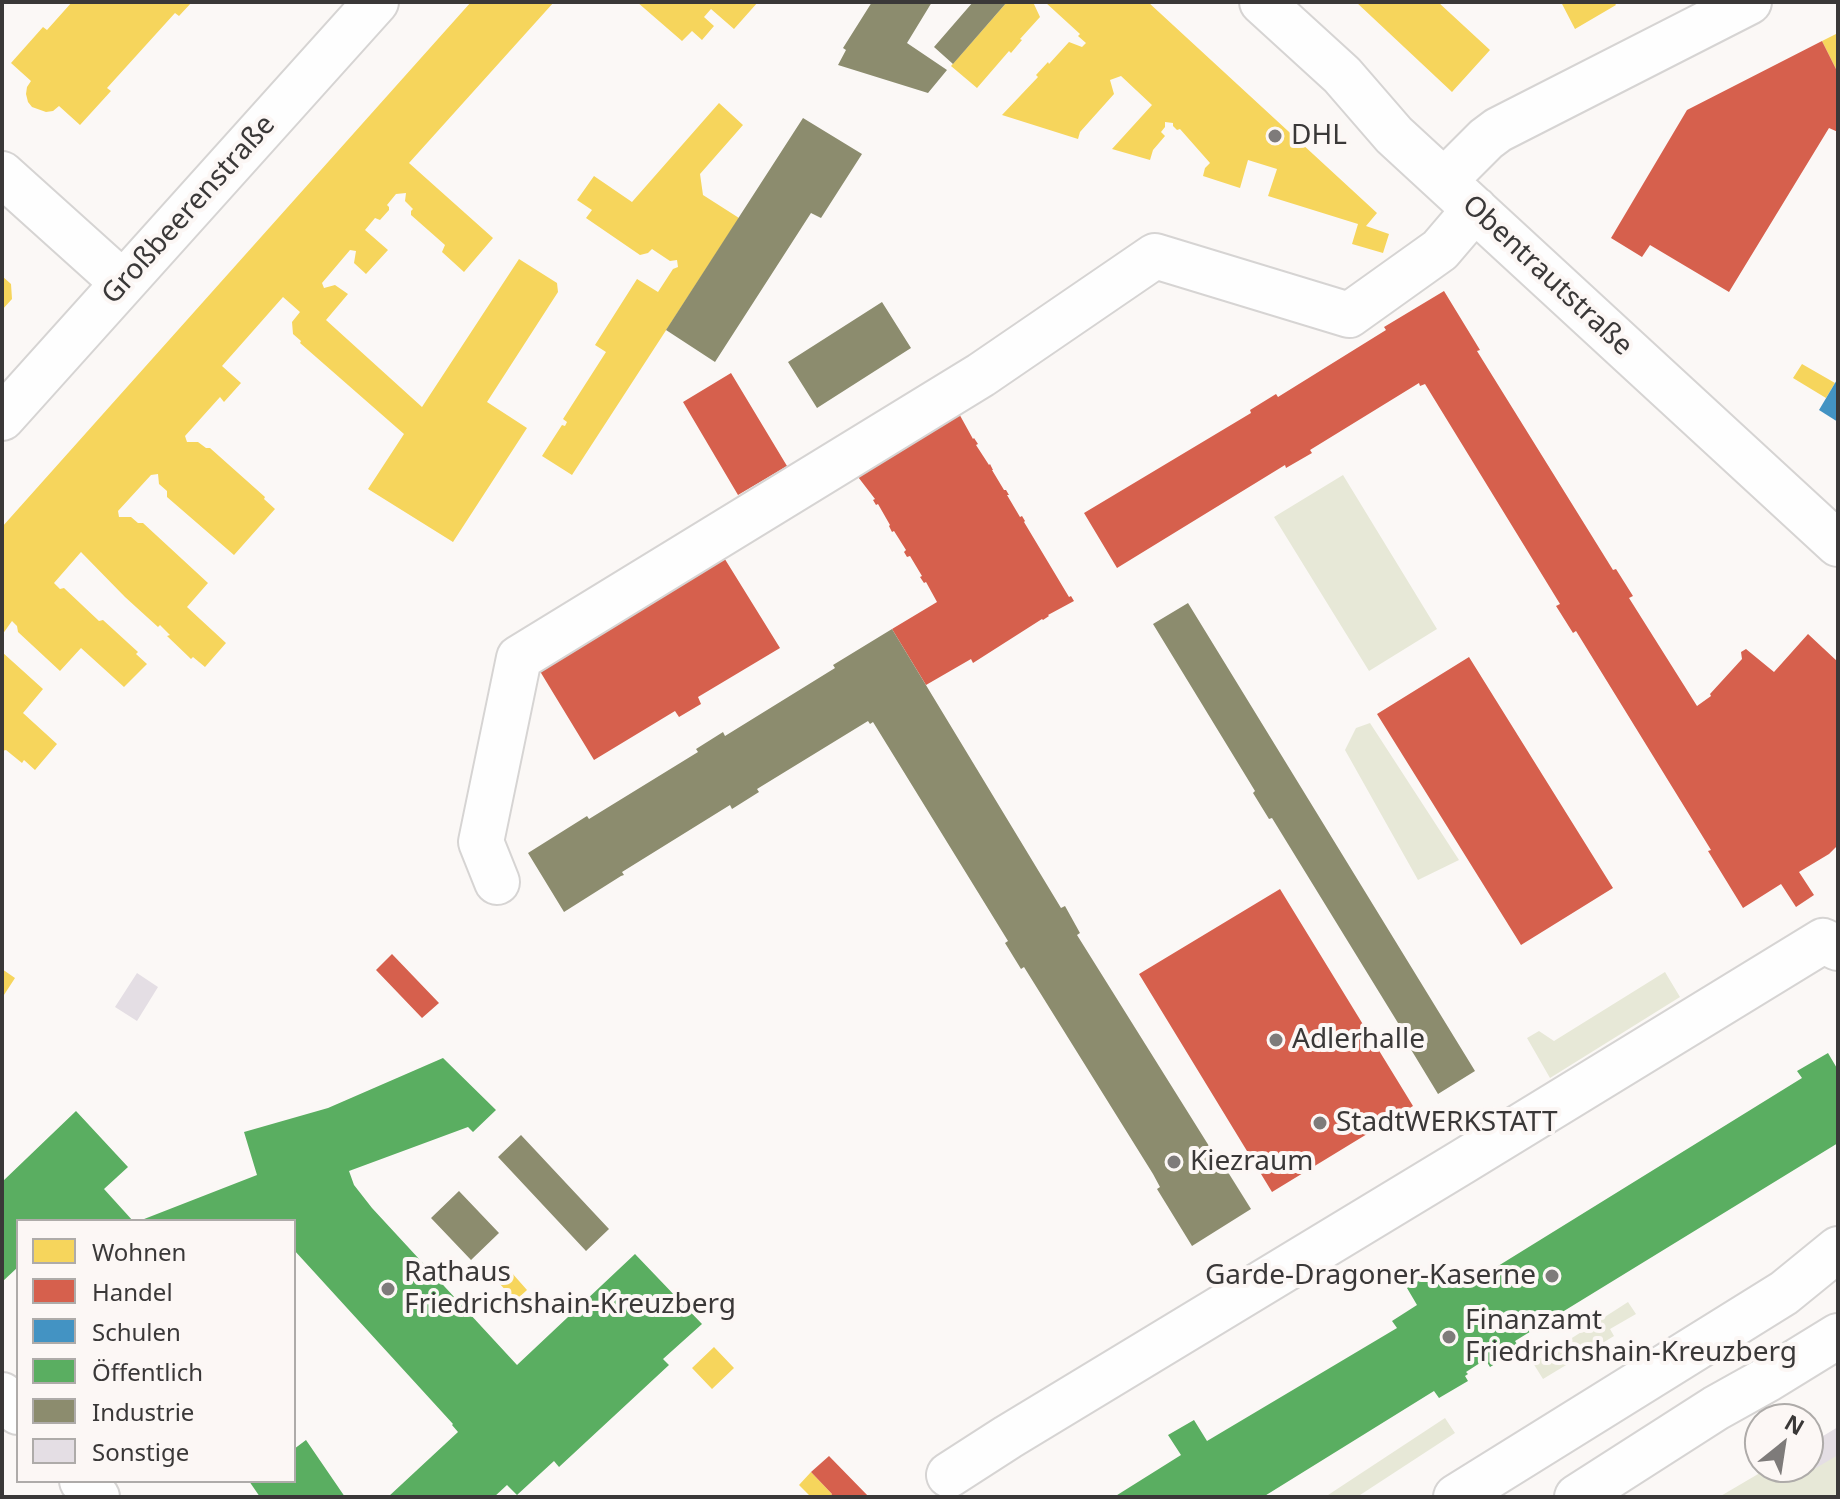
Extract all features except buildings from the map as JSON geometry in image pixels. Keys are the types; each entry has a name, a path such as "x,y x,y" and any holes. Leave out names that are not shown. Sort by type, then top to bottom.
{"street":[{"name":"Großbeerenstraße","path":"2,418 376,2"},
{"name":"Obentrautstraße","path":"1262,2 1342,75 1394,135 1838,544"},
{"path":"497,882 481,842 519,658 981,375 1155,256 1349,315 1440,250 1460,195 1486,139 1498,130 1749,2"},
{"path":"2,174 123,283"},
{"path":"949,1475 1823,941 1838,948"},
{"path":"1456,1497 1784,1293 1838,1249"},
{"path":"1577,1497 1716,1408 1838,1336"},
{"path":"2,1395 16,1410"}],"green space":[{"path":"1343,475 1437,629 1369,671 1274,517"},
{"path":"1370,723 1459,860 1418,880 1345,750 1356,728"},
{"path":"1665,972 1680,997 1550,1078 1527,1038 1539,1031 1554,1041"},
{"path":"1628,1302 1636,1314 1610,1329 1614,1336 1543,1379 1533,1363"},
{"path":"1445,1418 1455,1433 1357,1497 1325,1497"},
{"path":"1838,1427 1838,1497 1719,1497 1744,1482 1824,1483 1824,1446"}],"place":[{"name":"DHL","path":"1275,136"},
{"name":"Adlerhalle","path":"1276,1040"},
{"name":"StadtWERKSTATT","path":"1320,1123"},
{"name":"Kiezraum","path":"1174,1162"},
{"name":"Garde-Dragoner-Kaserne","path":"1552,1276"},
{"name":"Rathaus Friedrichshain-Kreuzberg","path":"388,1289"},
{"name":"Finanzamt Friedrichshain-Kreuzberg","path":"1449,1337"}]}
